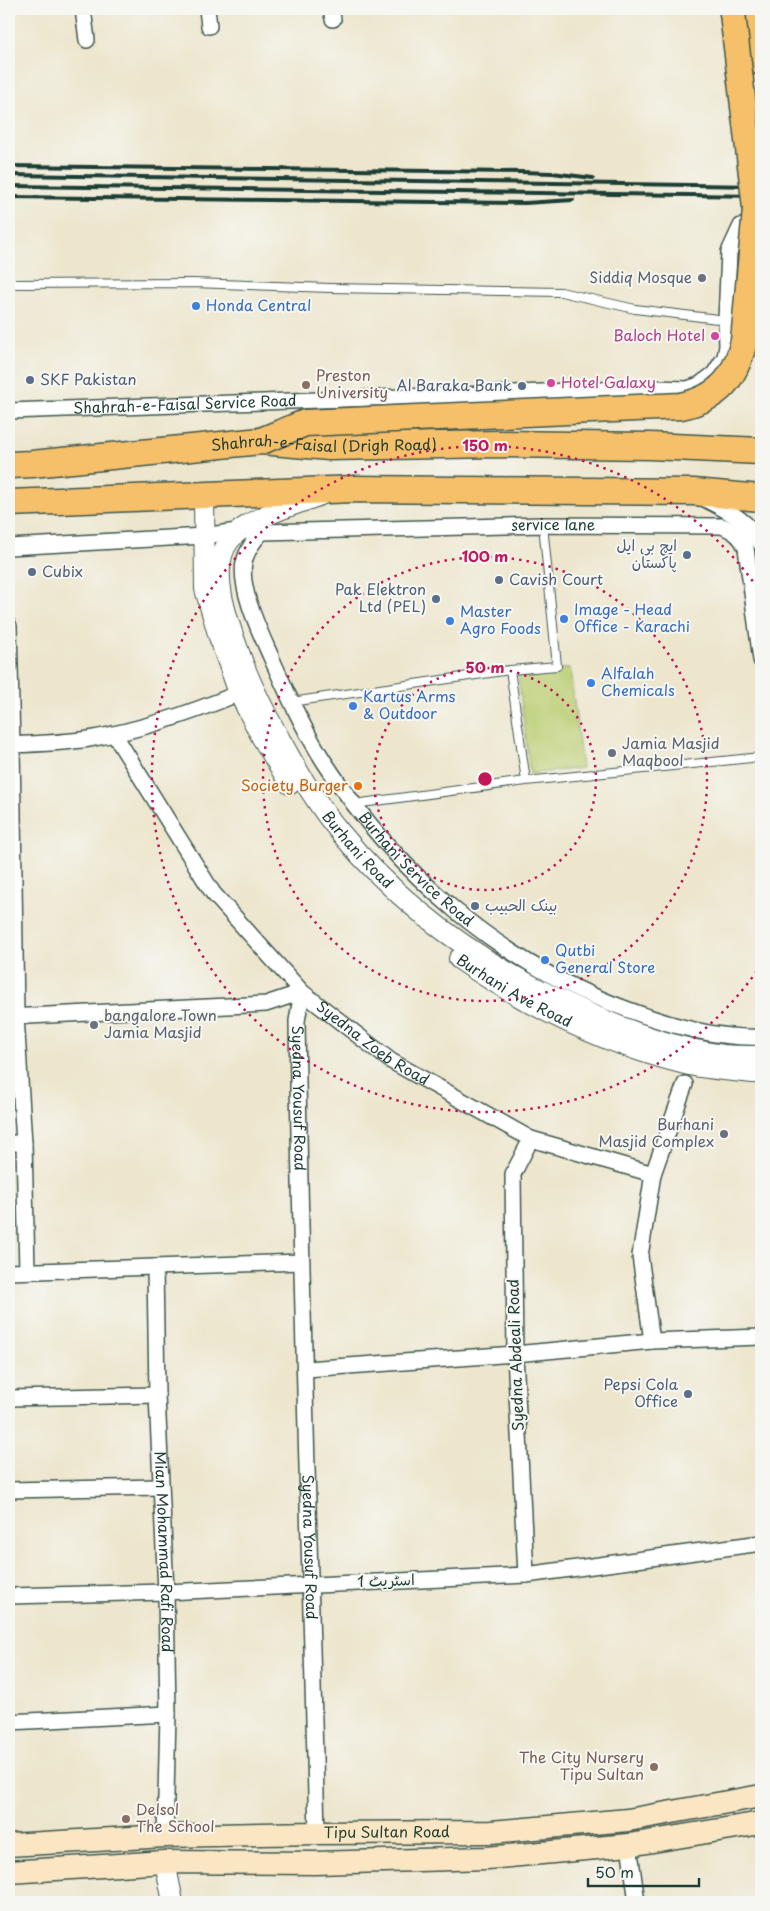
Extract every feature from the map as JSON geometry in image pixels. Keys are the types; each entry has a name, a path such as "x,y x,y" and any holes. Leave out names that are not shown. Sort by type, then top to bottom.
{"highway":[{"path":"260,440 305,422 681,406 696,402 713,394 725,384 736,368 740,356 744,341 749,218"},
{"name":"Shahrah-e-Faisal (Drigh Road)","path":"9,465 260,440 329,447 499,444 650,446 761,451"},
{"path":"9,503 354,489 694,492 761,498"}],"main road":[{"path":"732,9 749,218 761,257"},
{"path":"756,9 761,63"},
{"name":"Tipu Sultan Road","path":"9,1845 165,1836 492,1832 628,1820 761,1796"},
{"name":"Tipu Sultan Road","path":"9,1872 165,1862 316,1862 487,1858 629,1845 761,1823"},
{"path":"316,1862 317,1833"}],"street":[{"path":"83,9 87,40"},
{"path":"207,9 210,26"},
{"name":"Shahrah-e-Faisal Service Road","path":"9,411 644,388 687,389 707,380 720,367 725,357 727,346 726,320 729,252 749,218"},
{"name":"Burhani Road","path":"334,490 252,522 237,531 224,551 221,562 220,585 231,630 250,684 300,777 339,832 384,879 428,919 461,944 502,970 544,993 599,1018 666,1041 724,1054 761,1056"},
{"path":"694,492 740,518 754,531 761,544"},
{"path":"11,745 88,739 114,734 180,716 239,693 204,588 204,494"},
{"name":"service lane","path":"9,547 204,536 237,531 543,525 715,525 732,530 739,536 746,548 761,660"},
{"name":"Burhani Service Road","path":"262,532 252,542 244,562 243,573 245,587 260,632 291,702 324,762 353,804 406,866 472,925 554,977 607,1002 677,1025 736,1037 761,1037"},
{"path":"9,626 12,1017 16,1143 27,1272"},
{"name":"Burhani Ave Road","path":"239,693 261,736 288,781 330,840 388,900 452,954 495,984 538,1008 616,1043 691,1065 761,1074"},
{"name":"Syedna Zoeb Road","path":"114,734 213,893 302,992 392,1061 531,1139 653,1174"},
{"path":"12,1017 266,1004 302,992"},
{"name":"Syedna Yousuf Road","path":"302,992 297,1021 301,1262 306,1369 317,1833"},
{"path":"652,1341 640,1256 653,1174 685,1084"},
{"name":"Syedna Abdeali Road","path":"526,1575 515,1354 512,1174 531,1139"},
{"path":"9,1272 301,1262"},
{"name":"Mian Mohammad Rafi Road","path":"155,1267 160,1487 166,1592 168,1714 165,1836"},
{"path":"306,1369 515,1354 652,1341 761,1337"},
{"path":"9,1398 157,1395"},
{"path":"9,1490 160,1487"},
{"name":"اسٹریٹ 1","path":"9,1596 166,1592 526,1575 761,1543"},
{"path":"9,1722 168,1714"},
{"path":"629,1845 637,1902"},
{"path":"165,1862 173,1902"}],"lane":[{"path":"9,284 193,283 330,288 561,292 635,309 726,320"},
{"path":"291,702 510,670 557,666 543,525"},
{"path":"510,670 526,781"},
{"path":"353,804 526,781 761,757"}],"green space":[{"path":"570,668 582,768 530,774 518,674"}],"railway":[{"path":"9,166 521,172 552,173 593,178"},
{"path":"9,175 761,186"},
{"path":"9,186 761,196"},
{"path":"9,197 525,203 573,200"}],"place":[{"name":"Siddiq Mosque","path":"702,278"},
{"name":"Honda Central","path":"196,306"},
{"name":"Baloch Hotel","path":"715,336"},
{"name":"SKF Pakistan","path":"30,380"},
{"name":"Hotel Galaxy","path":"551,383"},
{"name":"Preston University","path":"306,385"},
{"name":"Al Baraka Bank","path":"522,386"},
{"name":"ایچ بی ایل پاکستان","path":"687,555"},
{"name":"Cubix","path":"32,572"},
{"name":"Cavish Court","path":"499,580"},
{"name":"Pak Elektron Ltd (PEL)","path":"436,599"},
{"name":"Image - Head Office - Karachi","path":"564,619"},
{"name":"Master Agro Foods","path":"450,621"},
{"name":"Alfalah Chemicals","path":"591,683"},
{"name":"Kartus Arms & Outdoor","path":"353,706"},
{"name":"Jamia Masjid Maqbool","path":"612,753"},
{"name":"Society Burger","path":"358,786"},
{"name":"بينک الحبيب","path":"475,906"},
{"name":"Qutbi General Store","path":"545,960"},
{"name":"bangalore Town Jamia Masjid","path":"94,1025"},
{"name":"Burhani Masjid Complex","path":"724,1134"},
{"name":"Pepsi Cola Office","path":"688,1394"},
{"name":"The City Nursery Tipu Sultan","path":"654,1767"},
{"name":"Delsol The School","path":"126,1819"}]}
